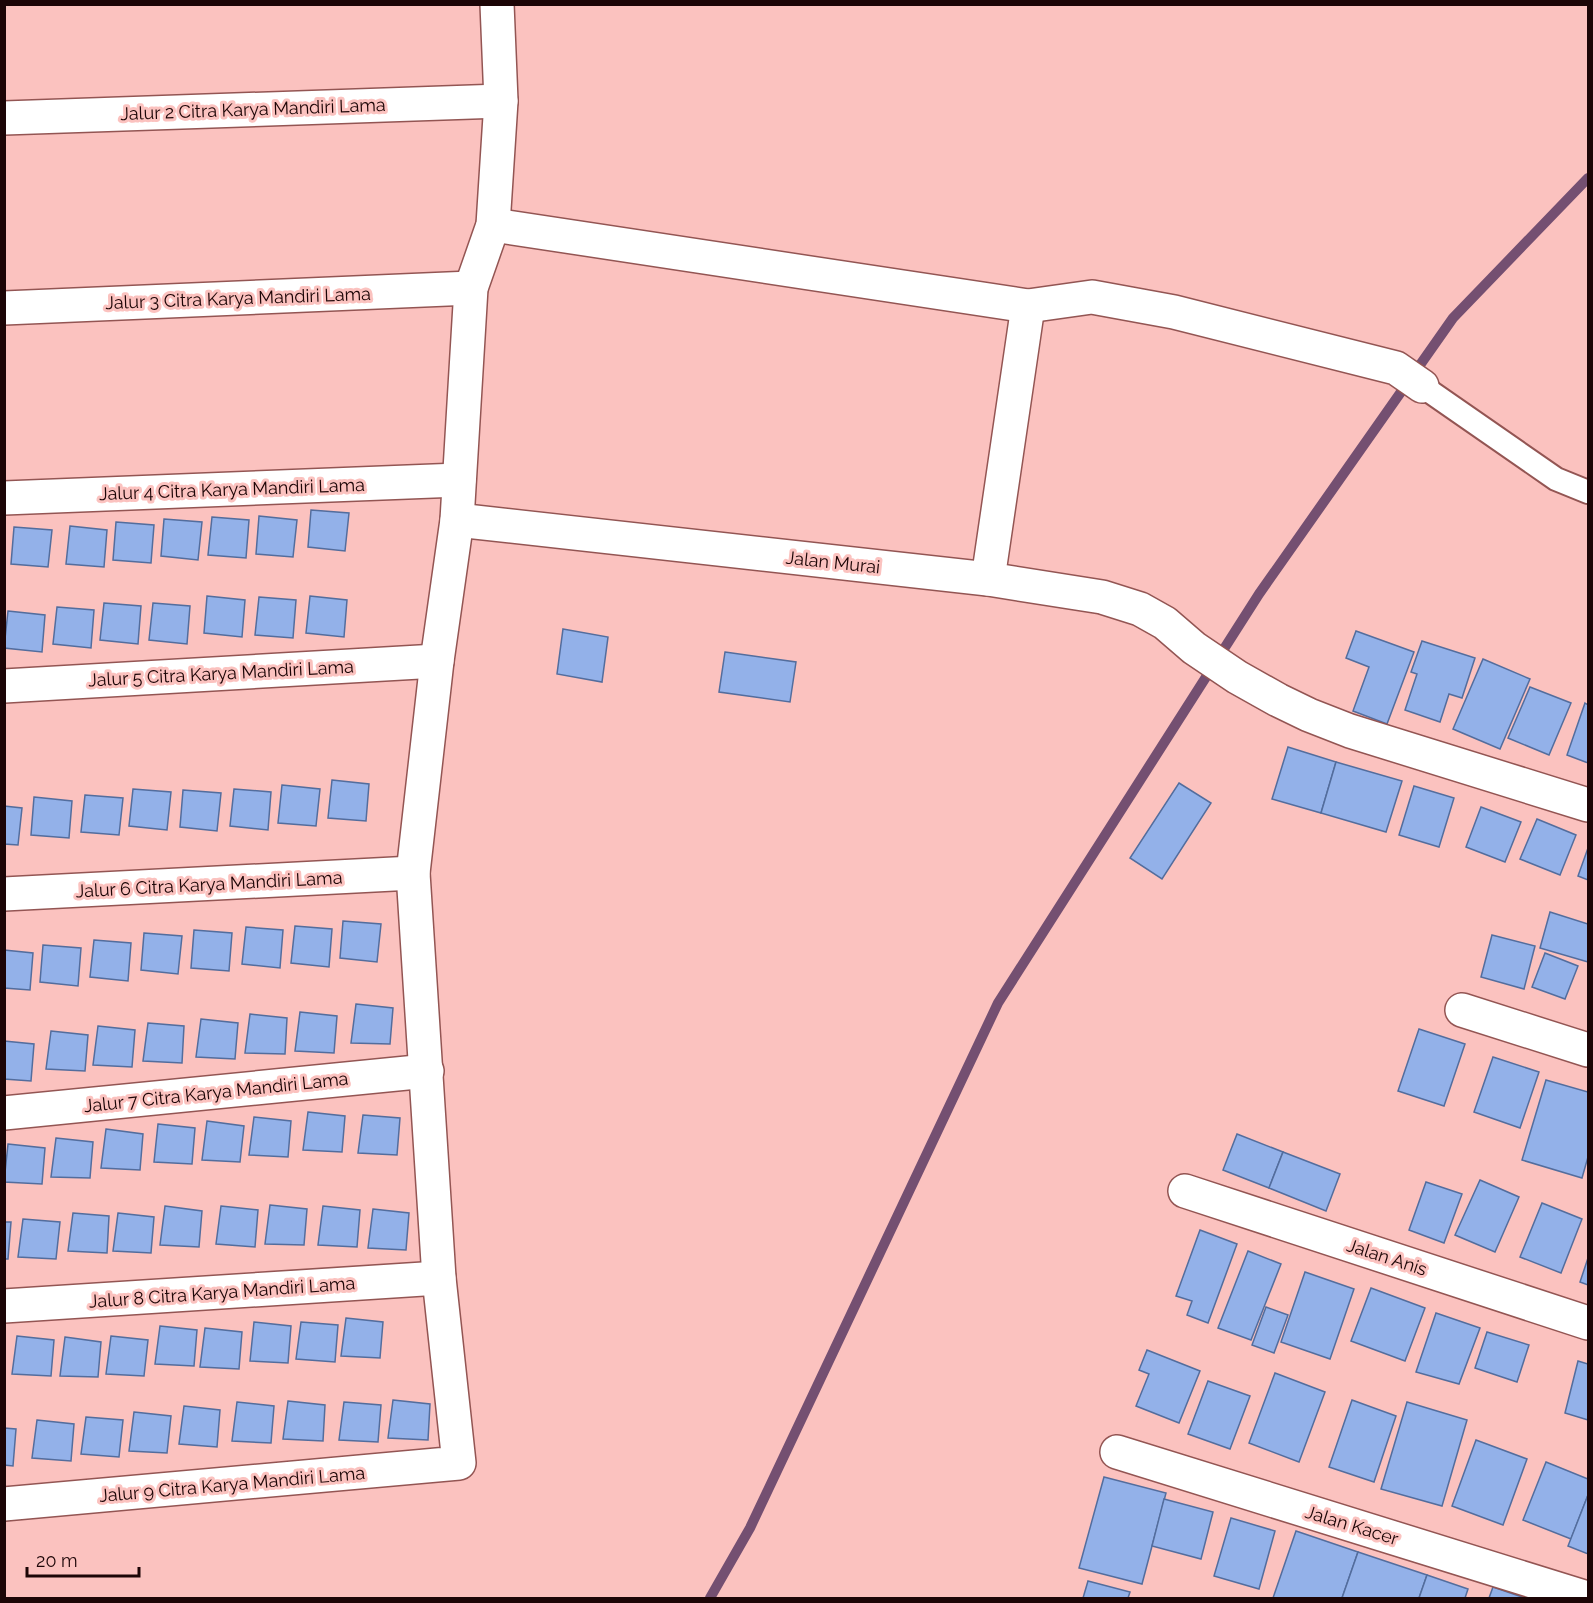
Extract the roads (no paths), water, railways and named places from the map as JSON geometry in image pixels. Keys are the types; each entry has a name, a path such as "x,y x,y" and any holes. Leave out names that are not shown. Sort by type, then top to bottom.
{"street":[{"path":"439,1278 413,873 437,661 457,520 471,288 493,225 501,101 497,4"},
{"name":"Jalur 2 Citra Karya Mandiri Lama","path":"4,118 501,101"},
{"path":"493,225 1028,306 1092,297 1174,312 1409,377"},
{"name":"Jalur 3 Citra Karya Mandiri Lama","path":"4,308 471,288"},
{"path":"988,579 1028,306"},
{"name":"Jalur 4 Citra Karya Mandiri Lama","path":"4,498 459,480"},
{"name":"Jalan Murai","path":"457,520 988,579 1102,597 1140,609 1165,623 1194,648 1237,677 1309,715 1350,731 1588,805"},
{"name":"Jalur 5 Citra Karya Mandiri Lama","path":"4,686 437,661"},
{"name":"Jalur 6 Citra Karya Mandiri Lama","path":"4,894 413,873"},
{"path":"1462,1010 1588,1050"},
{"name":"Jalur 7 Citra Karya Mandiri Lama","path":"4,1113 427,1071"},
{"name":"Jalan Anis","path":"1185,1191 1588,1323"},
{"name":"Jalur 8 Citra Karya Mandiri Lama","path":"4,1306 439,1278"},
{"name":"Jalur 9 Citra Karya Mandiri Lama","path":"4,1504 459,1463 439,1278"},
{"name":"Jalan Kacer","path":"1117,1452 1587,1599"}],"lane":[{"path":"1409,377 1556,479 1588,492"}],"waterway":[{"path":"710,1598 750,1528 998,1003 1259,594 1453,318 1588,178"}]}
